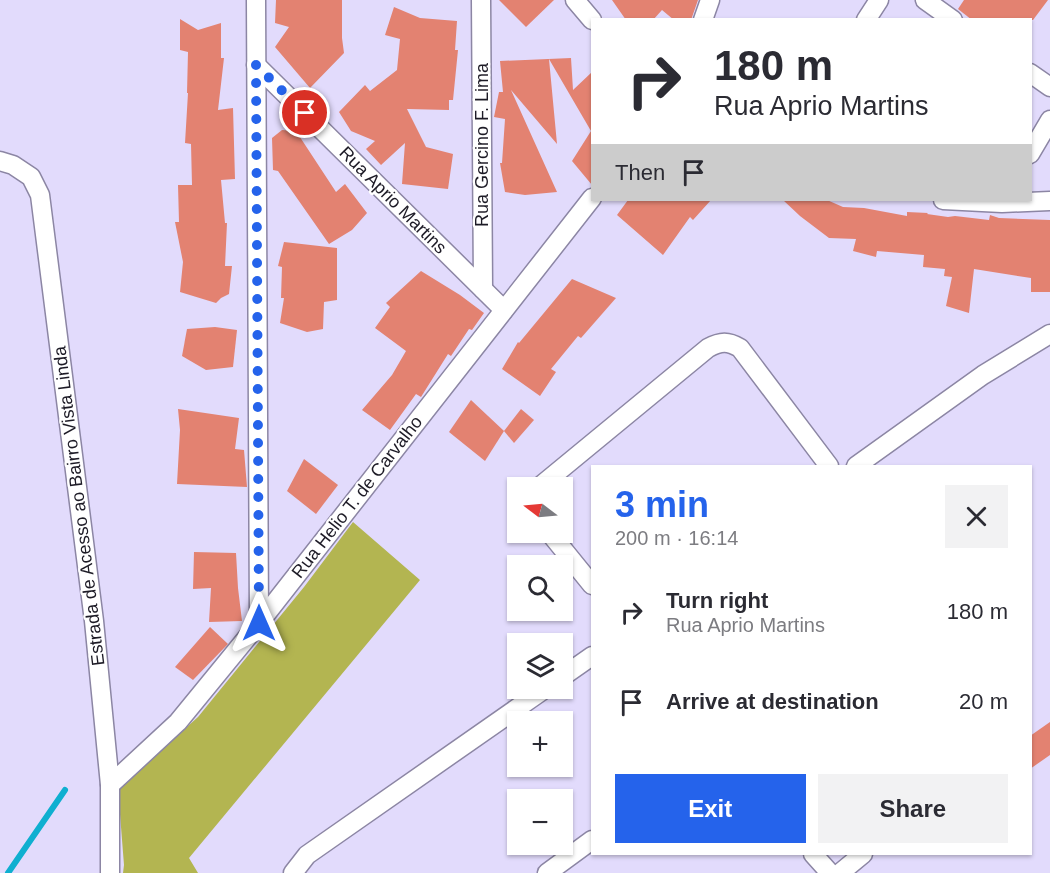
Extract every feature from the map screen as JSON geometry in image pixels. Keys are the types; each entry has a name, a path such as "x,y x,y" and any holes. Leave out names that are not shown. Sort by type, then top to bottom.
{"street":[{"path":"256,0 259,623"},
{"name":"Rua Gercino F. Lima","path":"481,0 483,289"},
{"path":"575,0 591,19"},
{"path":"704,18 710,0"},
{"path":"867,18 879,0"},
{"path":"925,0 950,18"},
{"name":"Rua Aprio Martins","path":"256,65 504,309"},
{"path":"1032,74 1050,87"},
{"path":"1032,151 1050,120"},
{"name":"Estrada de Acesso ao Bairro Vista Linda","path":"0,161 13,165 31,177 40,195 94,621 110,785 110,873"},
{"name":"Rua Helio T. de Carvalho","path":"110,785 178,722 259,623 591,199"},
{"path":"1003,201 1050,201"},
{"path":"857,465 983,375 1050,334"},
{"path":"551,477 699,355 717,343 731,343 740,348 828,465"},
{"path":"558,543 591,584"},
{"path":"573,670 591,658"},
{"path":"293,873 307,855 530,699"},
{"path":"547,873 591,841"},
{"path":"814,855 830,873"},
{"path":"840,873 862,855"}],"shaded area":[{"path":"353,522 420,580 189,858 198,873 123,873 118,789 198,717 304,587"}],"building":[{"path":"276,0 342,0 344,53 310,88 275,47 289,27 275,23"},
{"path":"499,0 554,0 526,27"},
{"path":"612,0 698,0 692,18 672,18 662,10 655,18 625,18"},
{"path":"964,0 1048,0 1033,20 1032,18 969,18 958,9"},
{"path":"394,7 420,18 457,21 455,50 458,50 453,100 449,100 449,110 407,109 426,147 453,154 448,189 402,184 405,143 381,165 366,149 375,141 351,131 339,112 365,85 370,91 397,70 400,39 385,35"},
{"path":"180,19 198,30 221,23 221,58 224,58 218,110 233,108 235,179 221,180 225,223 227,223 225,266 232,266 229,294 216,303 180,292 183,262 175,222 179,222 178,185 192,185 191,144 185,143 188,52 180,50"},
{"path":"571,58 573,90 591,73 591,131 549,59 557,144 511,90 557,192 525,195 505,192 500,163 502,163 505,119 494,117 499,92 503,92 500,61"},
{"path":"282,130 296,131 336,192 345,184 367,213 352,230 329,244 278,171 273,170 272,138"},
{"path":"591,131 591,184 572,161"},
{"path":"627,201 710,201 693,220 690,217 663,255 617,215"},
{"path":"784,201 829,201 843,207 864,208 907,216 907,212 989,220 990,215 999,218 1050,220 1050,292 1031,292 1031,278 974,269 969,313 946,306 952,277 944,276 945,269 923,267 924,255 877,251 876,257 853,251 856,239 829,238"},
{"path":"284,242 337,248 337,300 324,302 323,329 307,332 280,323 284,298 281,298 282,267 278,266"},
{"path":"421,271 484,313 472,330 469,329 451,356 448,354 421,397 416,394 390,430 362,410 392,375 406,351 375,328 390,307 386,303"},
{"path":"572,279 616,298 581,338 578,336 551,369 556,372 540,396 502,369 518,342"},
{"path":"215,327 237,330 233,367 206,370 182,356 187,329"},
{"path":"471,400 504,431 485,461 449,432"},
{"path":"178,409 239,418 235,449 244,450 247,487 177,484 180,430"},
{"path":"521,409 534,420 514,443 504,431"},
{"path":"304,459 338,485 316,514 287,491"},
{"path":"194,552 236,553 242,621 209,622 211,588 193,589"},
{"path":"210,627 228,644 193,680 175,667"},
{"path":"1050,722 1050,755 1032,768 1032,735"}],"waterway":[{"path":"8,873 65,790"}],"route":[{"path":"259,623 256,65 305,113"}]}
